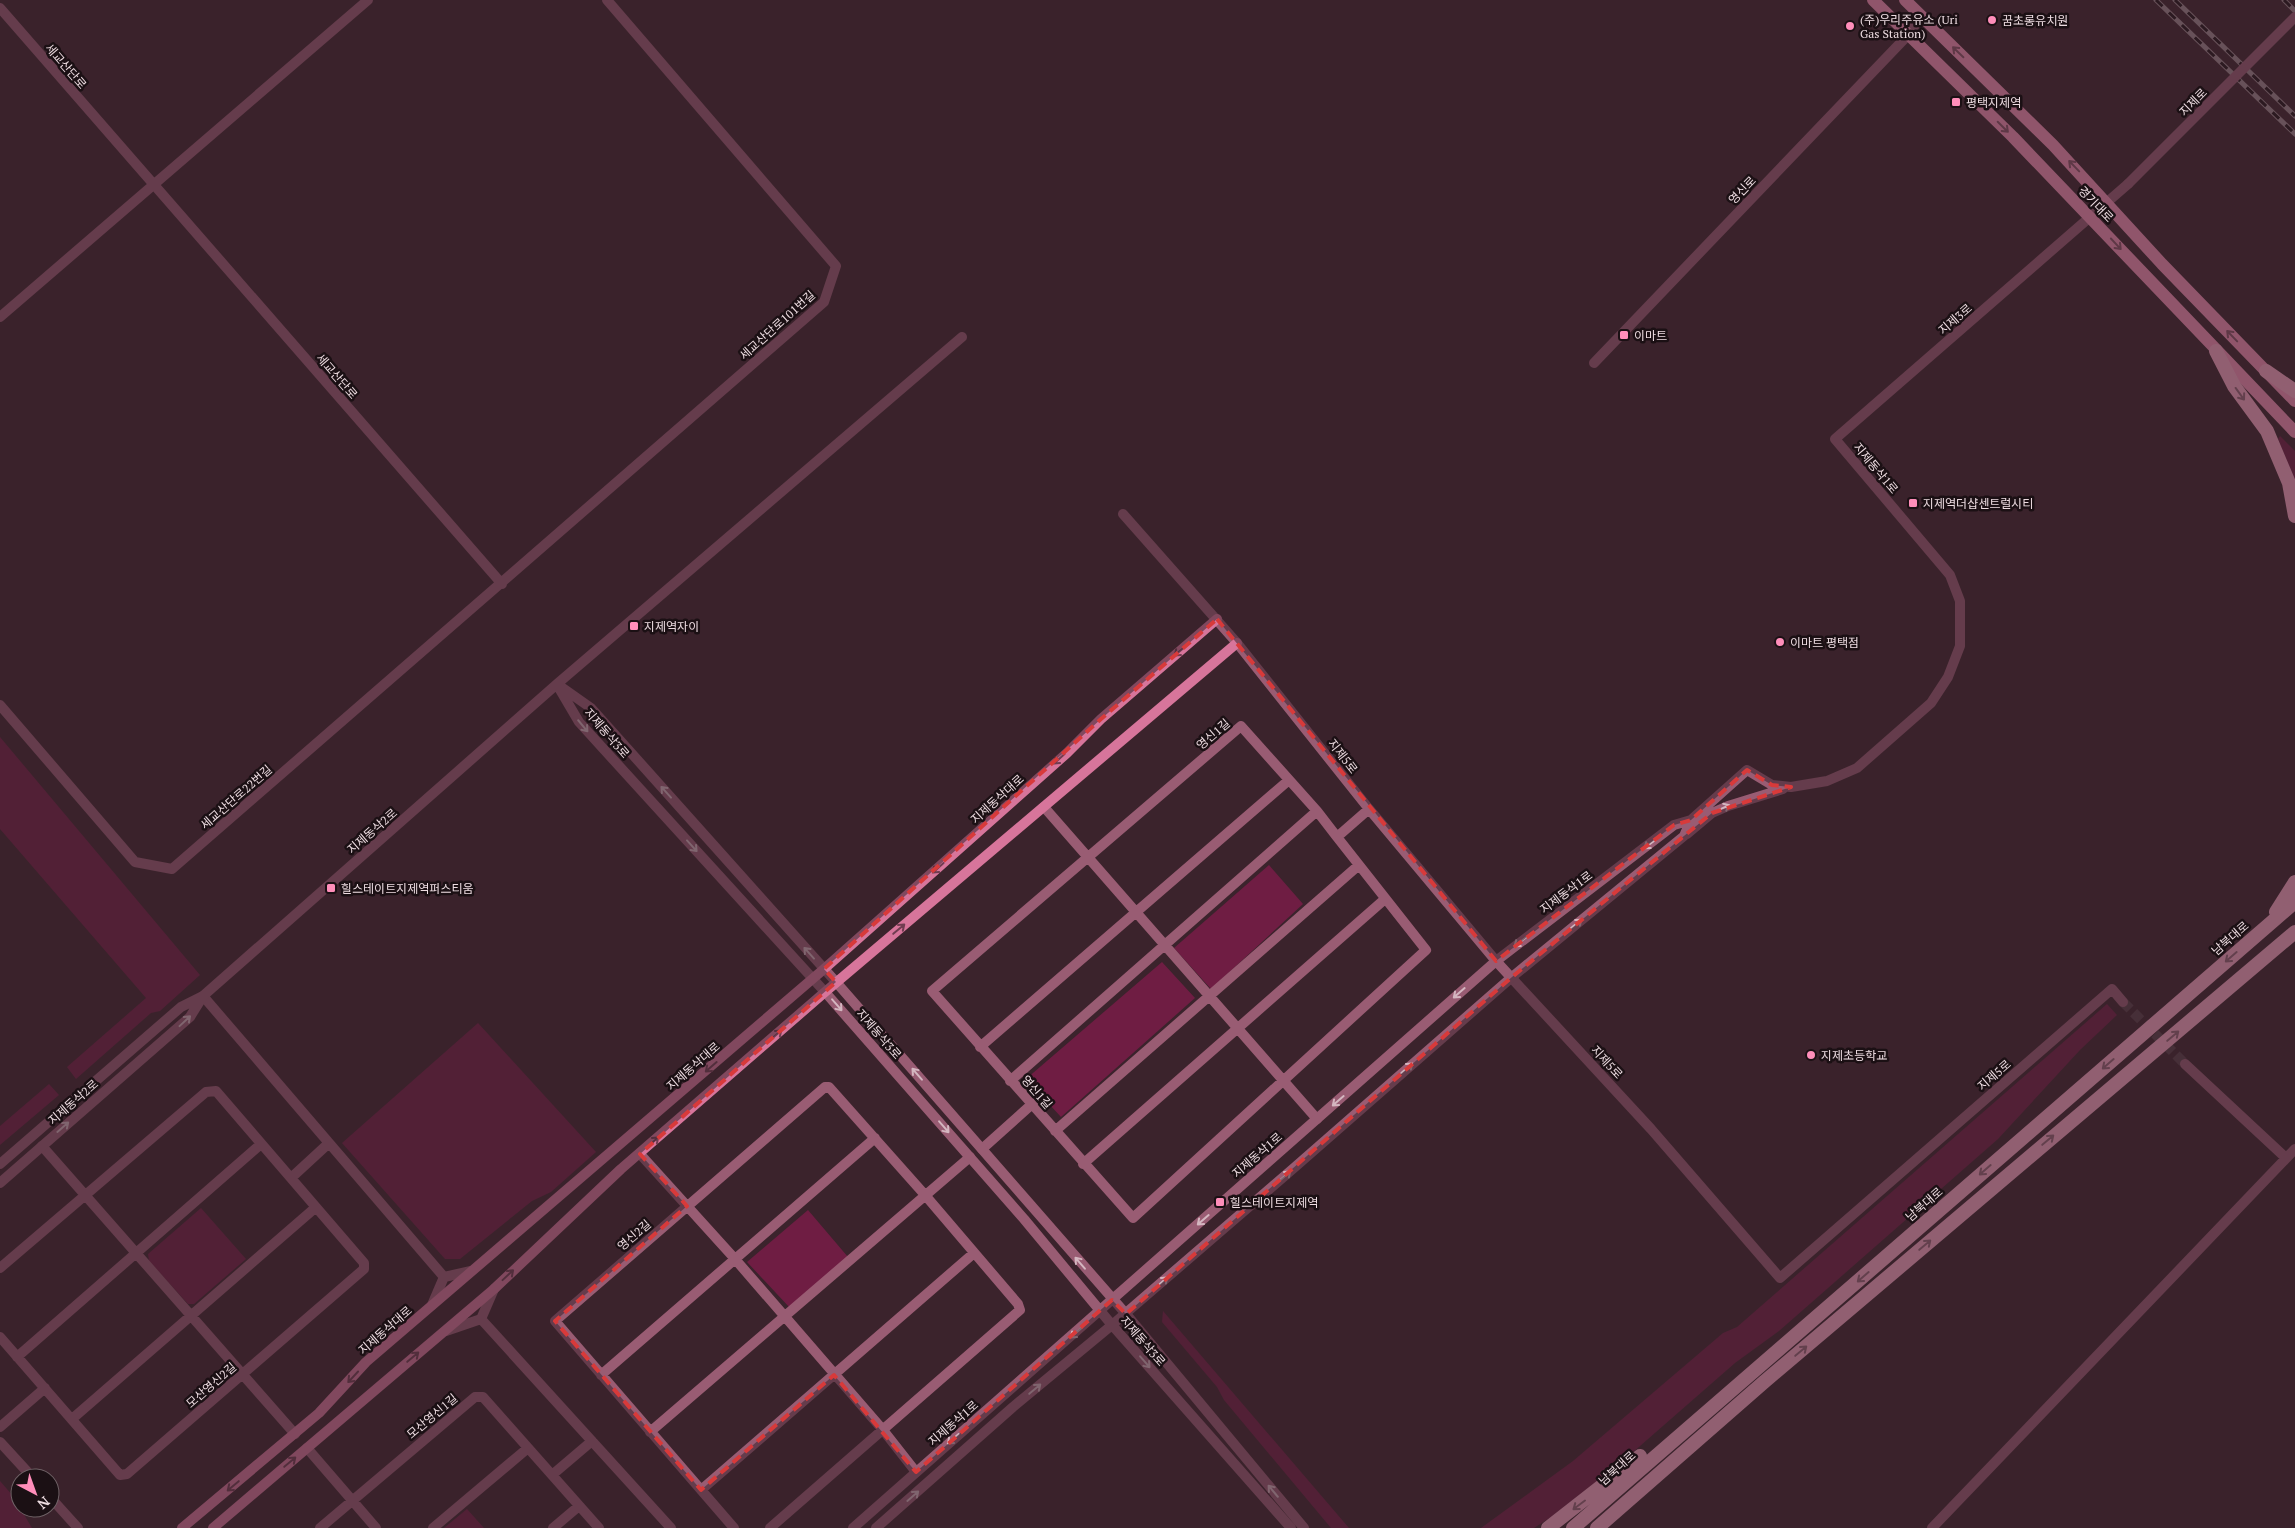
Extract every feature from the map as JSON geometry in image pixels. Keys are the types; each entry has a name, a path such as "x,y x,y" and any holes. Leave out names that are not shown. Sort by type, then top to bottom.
{"highway":[{"path":"2216,352 2234,386 2267,431 2289,483 2295,516"},
{"path":"2266,371 2295,391"},
{"path":"2268,926 2295,882"},
{"name":"남북대로","path":"1573,1528 1689,1425 1730,1392 2295,902"},
{"path":"1597,1528 1764,1382 2295,932"},
{"path":"2257,966 2295,944"},
{"path":"1612,1528 1717,1434 1764,1382"},
{"path":"1548,1528 1659,1441 1689,1425"}],"main road":[{"name":"경기대로","path":"1873,0 2091,218 2216,352 2295,432"},
{"name":"경기대로","path":"1905,0 2053,145 2108,202 2162,264 2295,401"},
{"name":"지제동삭대로","path":"182,1528 319,1413 366,1362 824,970 1067,753 1101,719 1218,619"},
{"path":"213,1528 494,1289 640,1154 836,982 1238,643"}],"street":[{"path":"0,317 368,0"},
{"name":"세교산단로101번길","path":"502,584 824,302 836,266 607,0"},
{"name":"세교산단로","path":"0,8 502,584"},
{"name":"영신로","path":"1594,363 1909,34 1921,16"},
{"name":"지제로","path":"2108,202 2295,17"},
{"name":"지제3로","path":"1835,439 2108,202"},
{"name":"지제동삭2로","path":"0,1164 181,1007 203,996 557,684 962,338"},
{"name":"지제동삭1로","path":"876,1528 1013,1407 1126,1314 1512,977 1684,836 1691,820 1747,770 1772,785 1790,787 1827,781 1857,768 1931,703 1948,677 1960,646 1960,601 1950,575 1835,439"},
{"name":"지제5로","path":"1123,514 1218,619 1369,808 1496,961 1651,1129 1780,1278 2112,989 2123,1002"},
{"name":"세교산단로22번길","path":"0,705 135,862 172,868 502,584"},
{"name":"지제동삭3로","path":"557,684 591,708 836,982 1126,1314 1304,1528"},
{"name":"지제동삭3로","path":"557,684 579,722 825,992 1102,1310 1112,1325 1291,1528"},
{"name":"영신1길","path":"1241,726 1289,780 1317,811 1426,950 1133,1218 1083,1164 932,991 1241,726"},
{"path":"980,1047 1289,780"},
{"path":"1684,836 1712,813 1728,806 1790,787"},
{"path":"1044,806 1317,1119"},
{"path":"1337,837 1369,808"},
{"path":"1010,1081 1317,811"},
{"name":"지제동삭1로","path":"853,1528 1496,961 1674,825 1691,820"},
{"path":"1055,1131 1359,865"},
{"path":"1083,1164 1385,899"},
{"path":"203,996 444,1277"},
{"name":"지제동삭2로","path":"0,1183 190,1017 203,996"},
{"path":"2185,1064 2286,1158"},
{"name":"영신2길","path":"734,1528 556,1324 556,1319 825,1087 832,1088 925,1195 1018,1304 1019,1312 770,1528"},
{"name":"모산영신2길","path":"0,1268 206,1092 216,1091 364,1263 364,1269 128,1474 120,1474 0,1337"},
{"path":"982,1149 1032,1105"},
{"path":"601,1375 875,1138"},
{"path":"290,1178 329,1143"},
{"path":"17,1357 261,1144"},
{"path":"42,1146 294,1434"},
{"path":"1932,1528 2295,1149"},
{"path":"640,1154 785,1316 883,1430 916,1472"},
{"path":"650,1432 970,1157"},
{"path":"72,1419 315,1208"},
{"path":"701,1490 974,1253"},
{"path":"444,1277 472,1272"},
{"path":"432,1305 444,1277"},
{"path":"481,1320 494,1289"},
{"path":"442,1332 481,1320"},
{"path":"481,1320 670,1528"},
{"path":"0,1427 44,1388"},
{"name":"모산영신1길","path":"320,1528 475,1397 482,1397 599,1528"},
{"path":"552,1475 592,1441"},
{"path":"0,1442 24,1468"},
{"path":"307,1448 376,1528"},
{"path":"433,1528 528,1448"},
{"path":"553,1528 579,1506"},
{"path":"60,1508 78,1528"}],"highlighted area":[{"path":"1217,619 1496,961 1674,825 1691,820 1747,770 1772,785 1791,787 1712,813 1512,977 1126,1314 1112,1300 916,1472 834,1375 701,1490 555,1321 687,1206 640,1154 836,982 824,969 1101,719"}],"shaded area":[{"path":"2280,436 2295,451 2295,481 2278,439"},
{"path":"0,737 200,975 160,1011 151,1013 76,1079 67,1067 146,998 0,829"},
{"path":"1269,865 1303,904 1211,989 1174,948"},
{"path":"1162,962 1195,998 1061,1117 1026,1079"},
{"path":"2107,1004 2117,1015 2080,1050 1998,1139 1779,1331 1735,1363 1624,1460 1551,1517 1534,1528 1481,1528 1573,1461 1723,1333 1737,1327"},
{"path":"478,1023 596,1152 551,1192 532,1201 460,1259 445,1259 342,1143"},
{"path":"49,1084 59,1095 0,1145 0,1126"},
{"path":"201,1208 246,1259 194,1304 188,1304 149,1261 148,1254"},
{"path":"808,1210 848,1257 790,1308 747,1262"},
{"path":"1163,1311 1349,1528 1331,1528 1224,1400 1217,1387 1162,1322"},
{"path":"0,1481 10,1493 10,1518 26,1518 32,1528 0,1528"},
{"path":"467,1509 484,1528 444,1528"}],"tunnel":[{"path":"2123,1002 2185,1064"}],"railway":[{"path":"2156,0 2295,134"},
{"path":"2175,0 2295,116"},
{"path":"2284,0 2295,11"}],"place":[{"name":"꿈초롱유치원","path":"1992,20"},
{"name":"(주)우리주유소 (Uri Gas Station)","path":"1850,26"},
{"name":"평택지제역","path":"1956,102"},
{"name":"이마트","path":"1624,335"},
{"name":"지제역더샵센트럴시티","path":"1913,503"},
{"name":"지제역자이","path":"634,626"},
{"name":"이마트 평택점","path":"1780,642"},
{"name":"힐스테이트지제역퍼스티움","path":"331,888"},
{"name":"지제초등학교","path":"1811,1055"},
{"name":"힐스테이트지제역","path":"1220,1202"}]}
